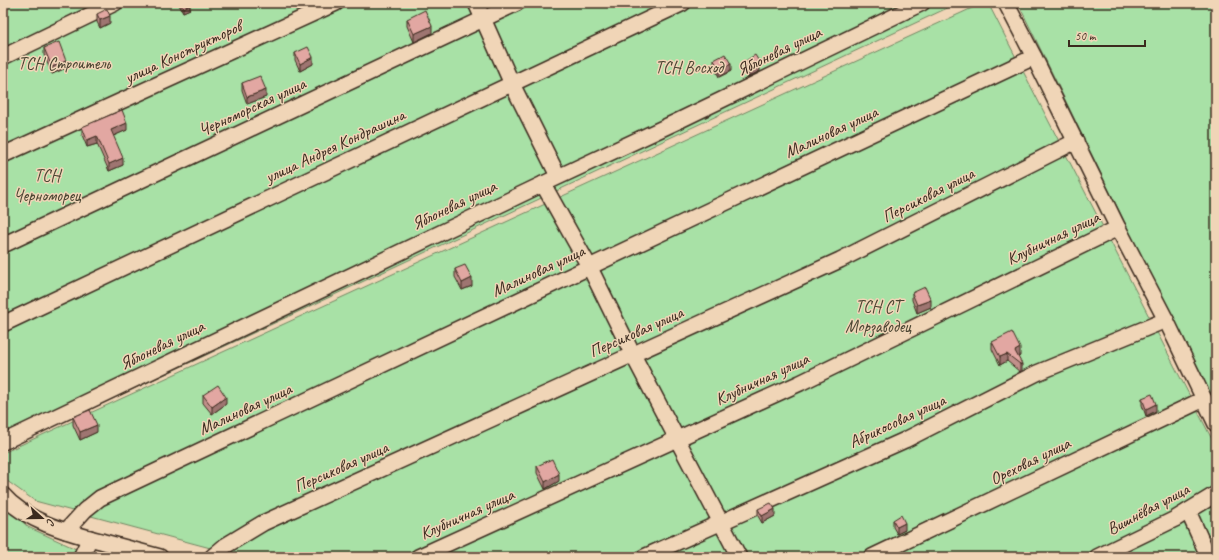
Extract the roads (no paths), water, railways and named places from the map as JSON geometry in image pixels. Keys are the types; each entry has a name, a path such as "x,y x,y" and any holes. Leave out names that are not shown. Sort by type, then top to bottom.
{"street":[{"path":"3,57 115,3"},
{"name":"улица Конструкторов","path":"3,156 336,3"},
{"path":"476,3 512,84 558,176"},
{"name":"Черноморская улица","path":"3,245 517,3"},
{"name":"улица Андрея Кондрашина","path":"3,324 683,3"},
{"name":"Яблоневая улица","path":"3,442 922,3"},
{"path":"1006,3 1118,228 1166,320 1216,424"},
{"name":"Малиновая улица","path":"66,532 85,510 100,498 590,268 1034,57"},
{"name":"Персиковая улица","path":"212,557 224,546 263,523 840,260 1076,141"},
{"path":"542,184 590,268 633,355 739,557"},
{"name":"Клубничная улица","path":"418,557 800,383 1118,228"},
{"name":"Абрикосовая улица","path":"644,557 905,440 1037,374 1166,320"},
{"name":"Ореховая улица","path":"872,557 1204,399"},
{"name":"Вишнёвая улица","path":"1097,557 1175,519 1216,494"},
{"path":"3,495 30,516 66,532 160,557"},
{"path":"1188,511 1210,557"},
{"path":"81,557 90,538"}],"park label":[{"name":"ТСН Строитель","path":"64,63"},
{"name":"ТСН Восход","path":"689,67"},
{"name":"ТСН Черноморец","path":"47,185"},
{"name":"ТСН СТ Морзаводец","path":"878,316"}]}
